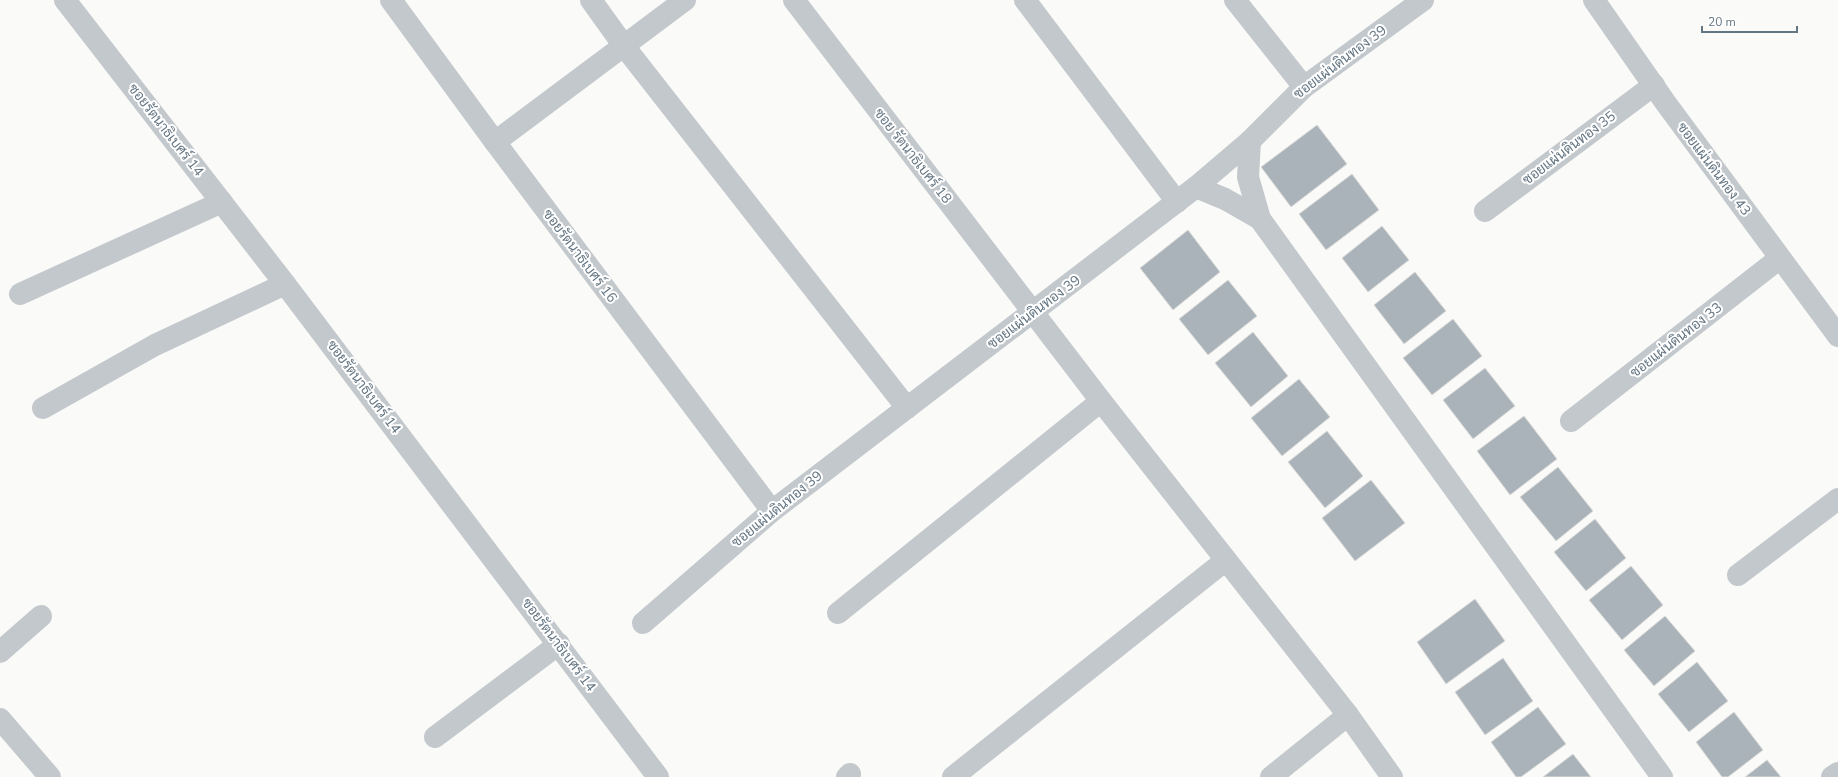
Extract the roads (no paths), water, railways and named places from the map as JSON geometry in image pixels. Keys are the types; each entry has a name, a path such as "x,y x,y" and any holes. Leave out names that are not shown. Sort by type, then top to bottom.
{"street":[{"name":"ซอยรัตนาธิเบศร์ 14","path":"65,0 285,284 559,644 658,777"},
{"name":"ซอยรัตนาธิเบศร์ 16","path":"391,0 495,142 772,511"},
{"path":"591,0 624,46 907,408"},
{"path":"495,142 685,0"},
{"name":"ซอย รัตนาธิเบศร์ 18","path":"794,0 1034,312 1101,402 1348,715 1392,777"},
{"path":"1025,0 1178,202"},
{"path":"1235,0 1304,87"},
{"name":"ซอยแผ่นดินทอง 39","path":"643,623 772,511 1178,202 1250,141 1304,87 1423,0"},
{"name":"ซอยแผ่นดินทอง 43","path":"1594,0 1654,85 1838,336"},
{"name":"ซอยแผ่นดินทอง 35","path":"1485,211 1654,85"},
{"path":"1250,141 1248,177 1260,219 1662,777"},
{"path":"1196,187 1224,199 1260,219"},
{"path":"20,294 222,202"},
{"name":"ซอยแผ่นดินทอง 33","path":"1571,421 1780,258"},
{"path":"43,408 155,345 285,284"},
{"path":"838,613 1101,402"},
{"path":"1738,575 1838,499"},
{"path":"953,777 1226,560"},
{"path":"0,652 41,616"},
{"path":"435,737 559,644"},
{"path":"1271,777 1348,715"},
{"path":"0,719 50,777"},
{"path":"1832,777 1838,773"}]}
